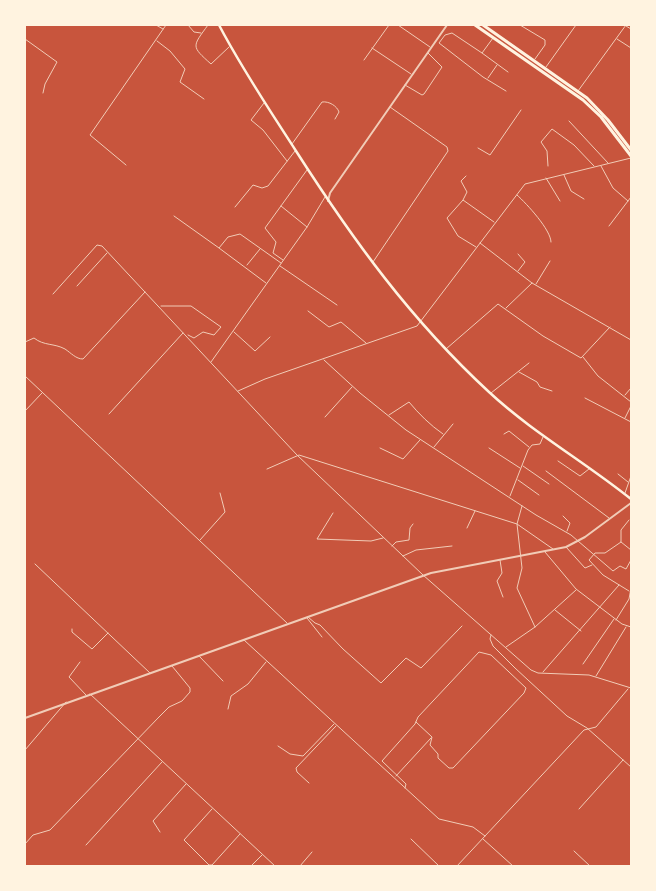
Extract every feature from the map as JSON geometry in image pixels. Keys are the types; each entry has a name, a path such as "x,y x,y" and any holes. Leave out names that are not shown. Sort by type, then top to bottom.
{"highway":[{"path":"475,25 583,100 601,117 631,157"},
{"path":"485,26 578,91 603,114 631,150"}],"main road":[{"path":"218,25 328,202 420,323 490,393 631,499"}],"street":[{"path":"156,25 163,30"},
{"path":"126,166 105,150 90,135 166,25"},
{"path":"188,25 194,32 201,33"},
{"path":"208,25 201,33 195,50 211,64 230,46"},
{"path":"364,60 389,25"},
{"path":"398,25 431,48"},
{"path":"328,202 330,192 447,25"},
{"path":"520,25 545,40 545,45 534,60"},
{"path":"546,68 576,25"},
{"path":"578,91 626,25 631,29"},
{"path":"506,91 440,45 439,42 448,33 452,33 508,72"},
{"path":"482,53 493,38"},
{"path":"616,38 631,48"},
{"path":"25,39 56,62 45,84 43,93"},
{"path":"156,41 170,51 185,69 179,81 204,99"},
{"path":"372,48 412,75"},
{"path":"405,85 423,95 434,80 442,65 427,52"},
{"path":"487,79 498,64"},
{"path":"292,145 322,102 328,102 337,108 339,112 335,120"},
{"path":"265,103 251,120 263,130 287,161"},
{"path":"372,262 448,151 447,147 390,106"},
{"path":"478,148 490,155 521,110"},
{"path":"569,122 608,164"},
{"path":"548,166 547,151 541,142 552,128 574,145 595,167"},
{"path":"235,207 253,184 262,188 268,186 295,150"},
{"path":"238,392 265,378 420,323 495,222 528,182 631,157"},
{"path":"601,165 613,188 628,201"},
{"path":"283,260 273,252 276,242 265,230 308,170"},
{"path":"564,174 571,191 584,199"},
{"path":"466,176 460,184 467,192 446,221 458,236 476,247"},
{"path":"546,178 560,202"},
{"path":"321,191 330,192"},
{"path":"517,195 535,212 538,220 548,230 551,242"},
{"path":"211,362 307,227 325,197"},
{"path":"609,226 631,197"},
{"path":"463,200 495,222"},
{"path":"281,206 307,227"},
{"path":"174,216 266,283"},
{"path":"219,248 228,237 239,234 281,263"},
{"path":"480,243 532,283 631,340"},
{"path":"53,294 97,245 102,246 297,455 403,557 534,672 576,673 596,676 630,688 599,724 587,728 457,866"},
{"path":"246,267 260,249"},
{"path":"77,286 107,252"},
{"path":"518,254 525,262 518,272"},
{"path":"536,285 550,261"},
{"path":"279,266 336,305"},
{"path":"506,308 532,283"},
{"path":"25,342 32,337 40,343 62,348 79,359 83,358 146,292"},
{"path":"446,349 468,327 474,327 496,304 506,308 550,340 579,357 583,357 598,376 631,402"},
{"path":"160,307 191,306 221,327 214,335 203,332 194,338 185,334"},
{"path":"308,311 328,327 341,322 367,343"},
{"path":"583,357 610,327"},
{"path":"233,332 255,351 270,337"},
{"path":"109,414 185,334"},
{"path":"323,359 388,416 421,440 566,532 595,553 613,571 620,566 631,568"},
{"path":"490,393 529,363"},
{"path":"519,371 537,382 540,387 552,390"},
{"path":"25,376 287,623"},
{"path":"325,417 353,387"},
{"path":"625,396 631,388"},
{"path":"25,411 42,392"},
{"path":"585,398 631,422"},
{"path":"388,416 409,402 424,416 426,422 443,434"},
{"path":"624,419 631,406"},
{"path":"434,448 452,424"},
{"path":"504,434 508,431 530,447"},
{"path":"530,447 540,444 544,434"},
{"path":"380,448 403,459 421,440"},
{"path":"510,496 530,447"},
{"path":"489,448 521,469"},
{"path":"267,468 297,455 517,524 554,549"},
{"path":"558,462 580,476 589,469"},
{"path":"522,466 550,484"},
{"path":"546,472 609,518"},
{"path":"618,474 629,482"},
{"path":"625,494 631,476"},
{"path":"517,480 539,495"},
{"path":"200,540 225,512 220,493"},
{"path":"25,718 423,575 566,547 579,541 631,503"},
{"path":"522,505 517,524 519,555 522,568 517,588 535,627"},
{"path":"467,528 475,510"},
{"path":"333,513 317,539 371,541 383,538"},
{"path":"563,516 570,523 566,532"},
{"path":"629,520 621,530 620,542 606,552 595,553 589,560 592,565 629,591"},
{"path":"392,546 399,541 409,540 410,528 413,524"},
{"path":"620,542 631,550"},
{"path":"403,557 416,550 452,546"},
{"path":"566,547 585,568 589,568 592,565"},
{"path":"544,551 576,589 615,619 627,627 631,627"},
{"path":"500,559 502,572 497,581 503,597"},
{"path":"628,566 631,560"},
{"path":"35,564 109,632 150,673"},
{"path":"543,673 619,585"},
{"path":"583,664 630,600 629,591 631,588"},
{"path":"506,647 535,627 576,589"},
{"path":"554,610 581,630"},
{"path":"307,617 320,625 343,649 381,683 406,658 422,668 462,626"},
{"path":"307,617 322,637"},
{"path":"596,676 627,627"},
{"path":"72,629 72,632 90,649 95,648 109,632"},
{"path":"492,634 491,644 498,652 567,716 587,728 631,767"},
{"path":"244,640 439,820 474,827 485,836"},
{"path":"405,788 406,784 382,762 416,722 418,717 480,651 486,655 491,654 526,688 524,693 454,768 449,768 438,758 438,754 430,746 432,737"},
{"path":"199,656 222,682"},
{"path":"228,710 230,696 247,685 267,661"},
{"path":"80,662 69,677 86,695"},
{"path":"25,844 32,835 50,830 137,738 190,692 190,688 172,665"},
{"path":"90,694 275,866"},
{"path":"25,750 66,702"},
{"path":"416,722 432,737"},
{"path":"278,746 290,754 304,755 335,724"},
{"path":"309,783 296,772 296,768 335,724"},
{"path":"396,776 432,737"},
{"path":"579,809 624,760"},
{"path":"86,845 162,762"},
{"path":"160,832 153,821 186,784"},
{"path":"213,808 184,839 186,844 211,865 240,834"},
{"path":"411,839 439,866"},
{"path":"483,839 513,866"},
{"path":"574,851 590,866"},
{"path":"300,866 312,852"},
{"path":"251,866 262,854"}]}
